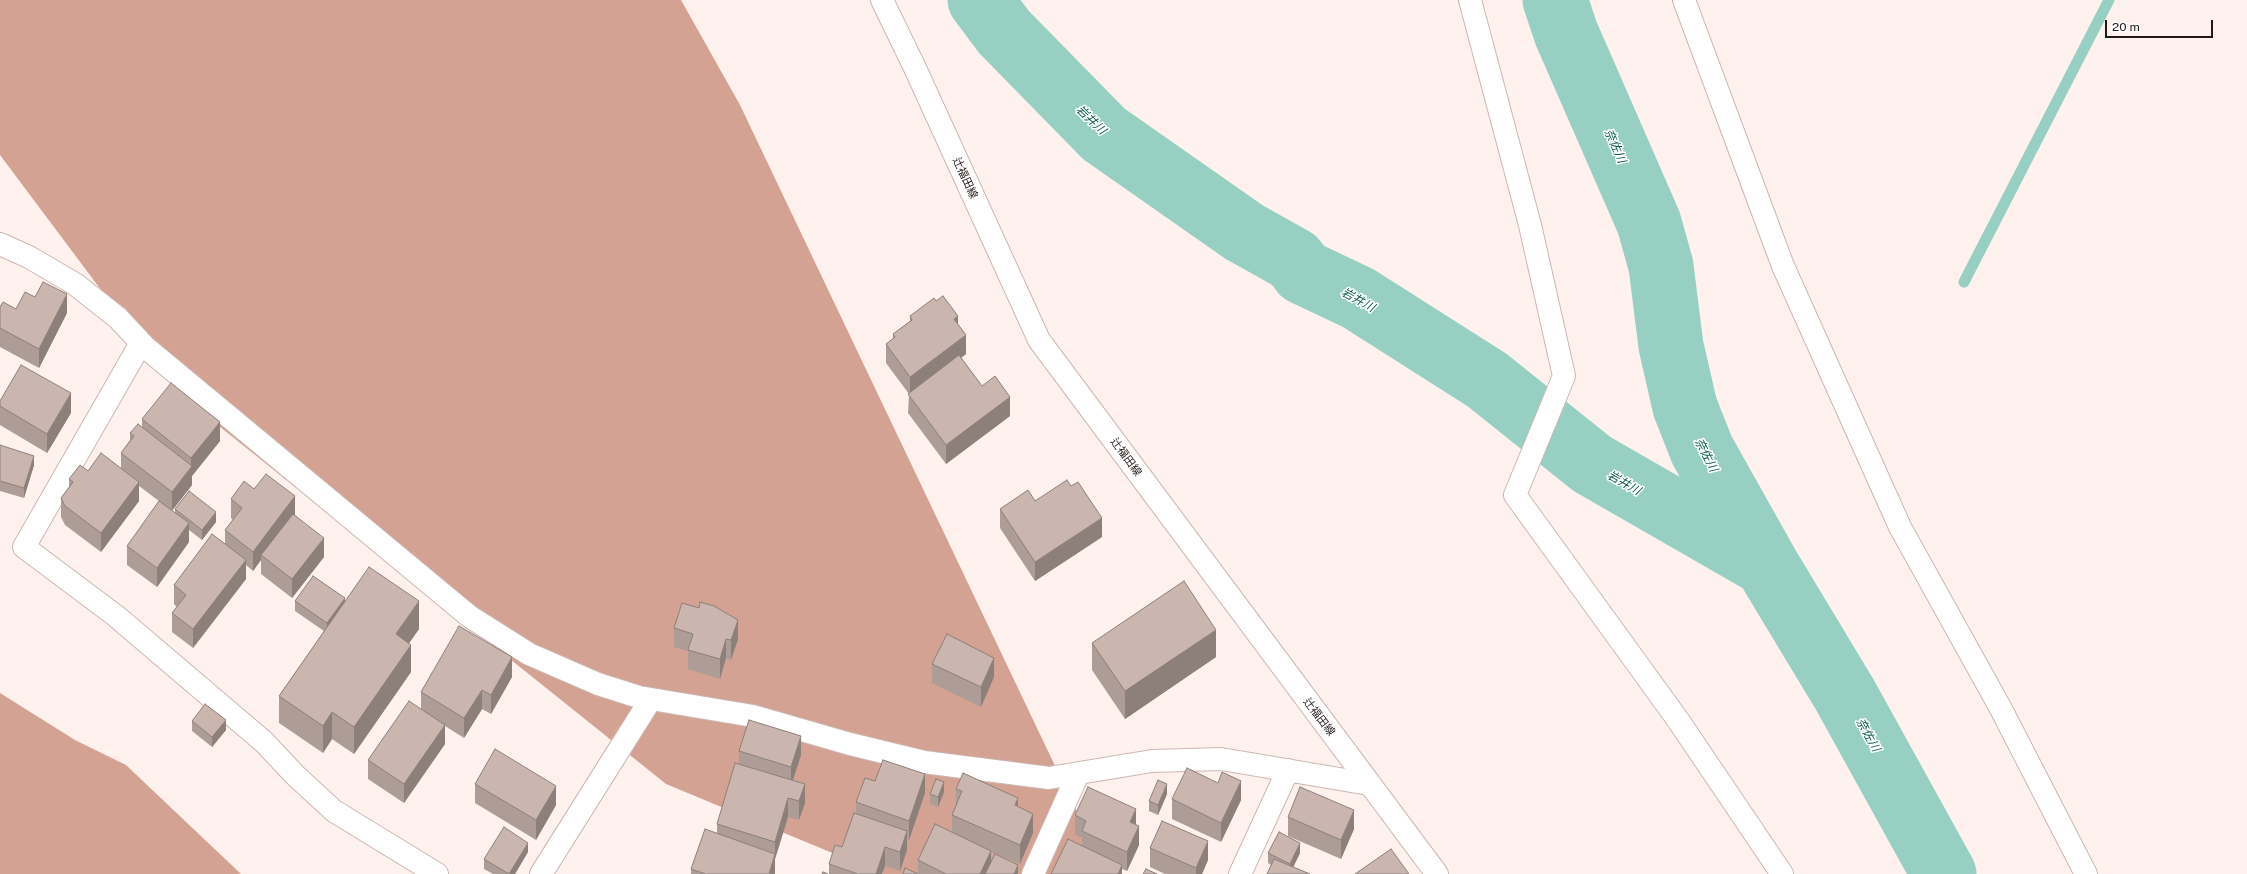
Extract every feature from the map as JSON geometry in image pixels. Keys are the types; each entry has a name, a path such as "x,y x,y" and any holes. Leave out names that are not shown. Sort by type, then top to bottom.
{"street":[{"name":"辻福田線","path":"882,0 919,76 1039,340 1437,874"},
{"path":"1470,0 1530,225 1564,376 1515,494 1678,720 1782,874"},
{"path":"1684,0 1783,266 1900,527 2000,709 2086,874"},
{"path":"0,244 29,257 75,284 118,318 141,343 469,616 529,654 598,684 651,699 753,716 850,744 924,762 1049,778 1152,762 1221,759 1369,784"},
{"path":"141,343 24,547 116,616 264,742 295,775 334,811 437,874"},
{"path":"542,874 651,699"},
{"path":"1240,874 1288,770"},
{"path":"1033,874 1078,774"}],"shaded area":[{"path":"0,0 681,0 740,105 1088,835 1095,874 883,874 666,784 179,394 0,155"},
{"path":"0,693 75,740 126,765 241,874 0,874"}],"building":[{"path":"43,282 67,294 39,349 0,328 0,307 3,302 16,309 25,292 35,297"},
{"path":"943,296 958,316 954,319 966,335 910,377 886,344 895,337 893,334 912,320 910,316 934,298 936,301"},
{"path":"959,355 982,386 995,376 1010,397 946,445 908,394"},
{"path":"21,365 71,393 47,434 0,406 0,401"},
{"path":"171,383 220,422 191,458 142,419"},
{"path":"138,424 192,466 172,492 121,453 134,436 130,433"},
{"path":"0,445 34,456 24,488 0,481"},
{"path":"101,453 139,482 101,533 65,506 61,498 73,482 69,479 80,465 88,471"},
{"path":"266,474 295,496 253,552 225,530 242,508 231,499 244,481 254,489"},
{"path":"1067,480 1071,486 1078,482 1102,518 1035,562 1000,509 1028,490 1035,501"},
{"path":"189,491 216,512 202,530 175,509"},
{"path":"159,501 189,523 157,568 127,546"},
{"path":"293,514 324,538 292,579 261,555"},
{"path":"212,534 246,560 193,629 172,613 186,595 174,585"},
{"path":"369,567 419,601 396,634 411,645 354,727 332,712 323,726 279,696"},
{"path":"313,576 345,598 327,623 295,601"},
{"path":"1184,581 1216,630 1125,691 1092,643"},
{"path":"700,602 714,606 738,620 731,640 726,639 720,659 688,650 693,634 674,628 682,603 699,608"},
{"path":"459,626 512,657 491,695 482,690 464,718 421,692"},
{"path":"947,634 994,658 981,687 932,664"},
{"path":"409,701 445,725 404,784 368,760"},
{"path":"205,704 226,720 212,737 192,721"},
{"path":"749,720 801,736 791,767 739,751"},
{"path":"495,749 556,786 536,820 475,784"},
{"path":"883,760 925,774 909,821 856,802 865,778 875,781"},
{"path":"735,763 805,784 799,801 788,798 775,842 717,824"},
{"path":"1187,768 1218,783 1222,772 1241,781 1221,823 1172,799"},
{"path":"963,773 1018,798 1015,805 1033,814 1020,845 952,815 962,791 956,789"},
{"path":"936,779 944,782 938,797 930,794"},
{"path":"1158,780 1167,784 1158,805 1149,801"},
{"path":"1088,787 1136,809 1130,822 1139,826 1127,852 1082,831 1086,821 1075,815"},
{"path":"1300,787 1354,810 1341,840 1288,817"},
{"path":"854,813 907,831 900,852 885,847 876,874 858,874 829,864 835,845 842,847"},
{"path":"1162,821 1208,841 1196,868 1150,848"},
{"path":"935,824 991,851 980,874 946,874 918,860"},
{"path":"504,827 528,843 509,874 484,859"},
{"path":"705,829 775,854 769,874 706,874 691,869"},
{"path":"1279,832 1300,843 1290,864 1268,853"},
{"path":"1068,839 1122,865 1118,874 1051,874"},
{"path":"1391,849 1409,874 1355,874"},
{"path":"995,854 1018,865 1014,874 985,874"},
{"path":"1274,859 1310,874 1267,874"},
{"path":"905,868 918,874 903,874"},
{"path":"1146,869 1157,874 1143,874"}],"waterway":[{"name":"岩井川","path":"980,0 1004,32 1104,134 1244,232 1294,260 1303,272 1358,298 1487,380 1592,464 1766,564"},
{"name":"奈佐川","path":"1555,0 1566,33 1649,223 1661,266 1671,346 1685,407 1702,450 1766,564 1845,695 1944,874"},
{"path":"1964,282 2109,0"}]}
